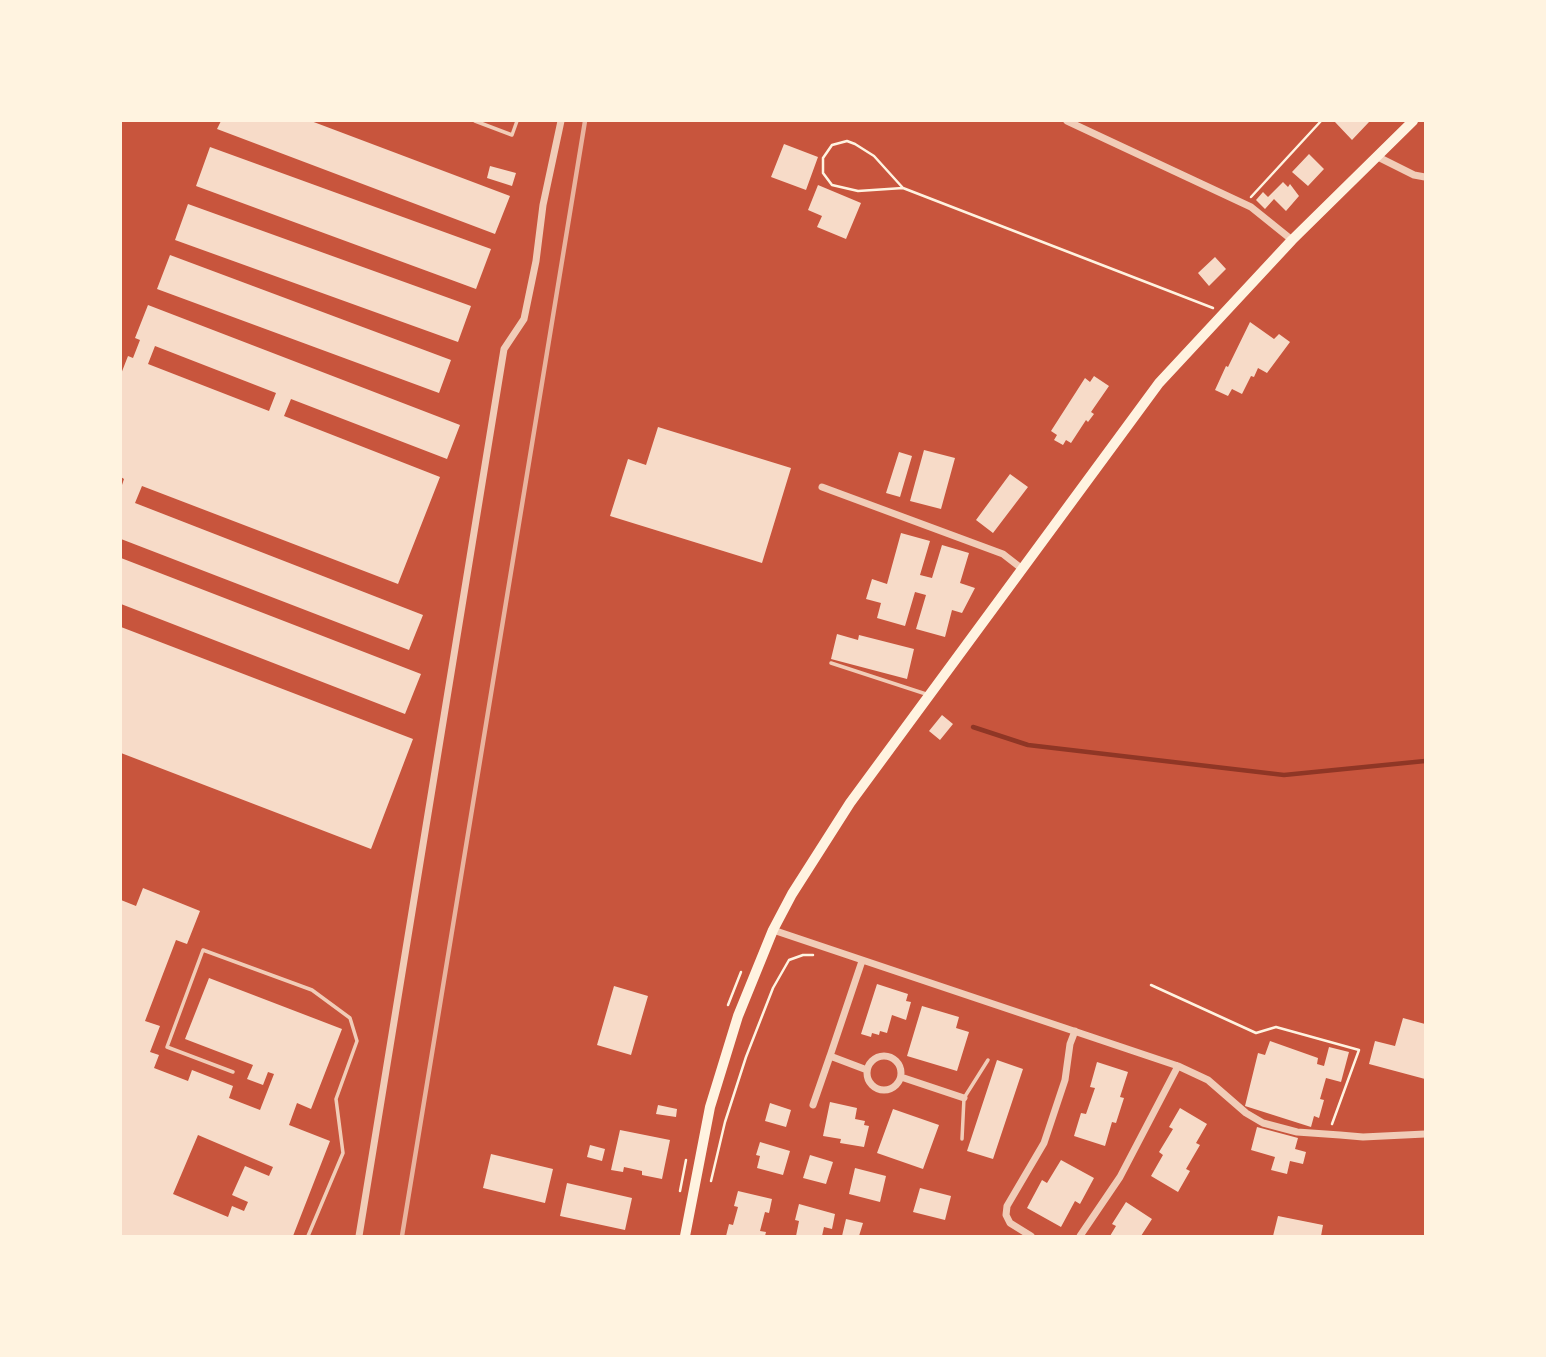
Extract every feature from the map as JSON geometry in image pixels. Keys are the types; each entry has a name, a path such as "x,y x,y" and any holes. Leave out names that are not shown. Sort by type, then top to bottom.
{"main road":[{"path":"685,1236 710,1107 738,1016 773,930 792,894 850,803 1159,383 1292,240 1413,121"}],"street":[{"path":"359,1236 504,349 524,319 536,261 543,205 561,121"},
{"path":"1068,121 1251,207 1292,240"},
{"path":"1378,157 1414,175 1425,177"},
{"path":"822,487 1003,554 1021,568"},
{"path":"773,930 1178,1066 1208,1080 1246,1113 1264,1123 1297,1132 1363,1137 1425,1134"},
{"path":"813,1105 862,961"},
{"path":"1031,1236 1010,1223 1006,1216 1007,1206 1044,1143 1065,1080 1070,1044 1075,1031"},
{"path":"884,1055 898,1062 901,1077 891,1088 877,1088 867,1077 867,1070 870,1062 884,1055"},
{"path":"830,1056 867,1070"},
{"path":"1080,1236 1120,1177 1178,1066"},
{"path":"901,1077 964,1098"}],"lane":[{"path":"475,121 512,135 517,121"},
{"path":"831,663 929,695"},
{"path":"233,1072 167,1047 203,950 312,990 350,1018 357,1041 336,1100 343,1153 308,1236"},
{"path":"962,1139 964,1098 988,1060"}],"path":[{"path":"1251,207 1250,198 1321,121"},
{"path":"902,188 874,156 855,144 847,141 832,145 823,158 821,165 826,179 838,188 858,191 902,188 1223,312"},
{"path":"712,1181 725,1122 746,1057 773,988 789,960 803,955 819,956"},
{"path":"1151,985 1256,1033 1276,1027 1359,1050 1328,1134"}],"building":[{"path":"221,121 311,121 510,196 495,234 217,129"},
{"path":"1335,122 1369,122 1352,140"},
{"path":"784,144 818,157 806,190 771,177"},
{"path":"210,147 491,249 476,289 196,186"},
{"path":"1309,154 1324,169 1308,186 1292,172"},
{"path":"490,166 516,173 512,186 487,178"},
{"path":"1283,182 1288,187 1290,184 1299,196 1286,211 1274,199 1265,209 1256,200 1263,192 1268,197"},
{"path":"818,185 861,203 846,239 817,227 822,216 808,210"},
{"path":"188,204 471,306 458,342 175,240"},
{"path":"170,255 451,360 439,393 157,289"},
{"path":"1215,257 1226,269 1209,286 1198,273"},
{"path":"148,305 460,425 447,459 291,399 284,416 440,477 398,584 142,486 135,503 423,615 409,650 121,539 121,488 124,479 121,477 121,374 128,356 133,358 140,340 135,338","holes":["155,346 276,393 269,411 148,364"]},
{"path":"1250,322 1274,339 1279,334 1290,342 1267,373 1258,368 1242,394 1232,389 1228,396 1215,390"},
{"path":"1094,376 1109,386 1091,412 1094,414 1088,422 1086,420 1071,443 1066,440 1063,445 1054,440 1057,435 1051,431 1085,378 1090,382"},
{"path":"658,427 791,468 762,563 610,516 628,459 646,465"},
{"path":"924,450 955,458 941,509 910,501"},
{"path":"899,452 912,456 900,497 886,493"},
{"path":"1010,474 1028,487 993,533 976,520"},
{"path":"901,533 930,541 920,575 932,578 942,545 969,553 960,583 975,588 962,613 952,610 945,637 916,629 926,595 915,592 905,626 877,618 881,603 866,599 872,579 887,584"},
{"path":"121,558 421,674 405,714 121,604"},
{"path":"121,627 413,739 371,849 121,753"},
{"path":"837,634 858,640 859,635 914,649 907,679 831,659"},
{"path":"942,715 953,724 940,740 929,731"},
{"path":"143,888 200,911 187,944 176,940 145,1021 160,1026 150,1052 159,1055 154,1068 188,1081 192,1070 233,1086 229,1098 260,1110 274,1074 268,1072 263,1085 247,1079 253,1065 185,1039 209,978 342,1029 311,1109 297,1103 289,1125 330,1141 293,1236 121,1236 121,900 136,906","holes":["198,1135 273,1167 269,1176 245,1166 232,1195 248,1202 244,1211 232,1206 228,1217 173,1194"]},
{"path":"877,984 908,994 906,1001 911,1002 906,1020 892,1015 887,1033 872,1033 871,1037 861,1034"},
{"path":"614,986 648,996 631,1055 597,1045"},
{"path":"922,1006 959,1017 956,1028 969,1032 957,1071 907,1056"},
{"path":"1403,1018 1425,1024 1425,1079 1369,1064 1375,1041 1395,1046"},
{"path":"1270,1041 1318,1058 1317,1064 1324,1066 1329,1047 1349,1052 1341,1082 1326,1078 1320,1099 1324,1100 1319,1118 1314,1116 1311,1127 1245,1106 1258,1053 1265,1055"},
{"path":"997,1060 1023,1069 993,1159 967,1151"},
{"path":"1097,1062 1128,1072 1120,1097 1124,1098 1116,1123 1112,1122 1105,1146 1074,1136 1081,1113 1086,1114 1095,1088 1090,1087"},
{"path":"830,1102 857,1108 855,1119 865,1121 864,1125 869,1126 864,1147 840,1143 841,1139 823,1136"},
{"path":"770,1103 791,1110 786,1127 765,1121"},
{"path":"658,1105 677,1109 676,1117 656,1114"},
{"path":"1180,1108 1207,1124 1196,1143 1200,1145 1186,1169 1190,1171 1178,1192 1151,1176 1163,1155 1159,1152 1173,1129 1169,1127"},
{"path":"893,1109 939,1125 923,1169 877,1153"},
{"path":"1257,1127 1298,1138 1295,1149 1306,1152 1303,1164 1290,1161 1287,1174 1271,1170 1275,1157 1251,1150"},
{"path":"620,1130 670,1140 662,1179 642,1175 642,1171 624,1167 623,1172 611,1170"},
{"path":"760,1142 790,1151 783,1175 757,1168 760,1156 756,1155"},
{"path":"590,1145 605,1149 602,1161 587,1157"},
{"path":"491,1154 553,1169 545,1203 483,1188"},
{"path":"810,1155 833,1162 826,1184 803,1178"},
{"path":"1061,1160 1094,1178 1080,1204 1075,1201 1061,1227 1027,1208 1042,1180 1047,1183"},
{"path":"855,1168 886,1176 880,1202 849,1194"},
{"path":"567,1183 632,1198 625,1230 560,1216"},
{"path":"920,1188 951,1196 945,1220 913,1212"},
{"path":"738,1191 772,1199 769,1213 765,1212 760,1231 766,1232 765,1236 726,1236 729,1224 733,1225 738,1207 734,1206"},
{"path":"1126,1202 1152,1219 1141,1236 1110,1236 1116,1226 1112,1224"},
{"path":"799,1204 835,1214 832,1229 824,1227 822,1236 796,1236 799,1221 795,1220"},
{"path":"1278,1216 1323,1225 1321,1236 1273,1236"},
{"path":"846,1219 863,1223 859,1236 842,1236"}],"waterway":[{"path":"973,727 1028,745 1284,775 1425,761"}],"railway":[{"path":"402,1236 585,121"}]}
